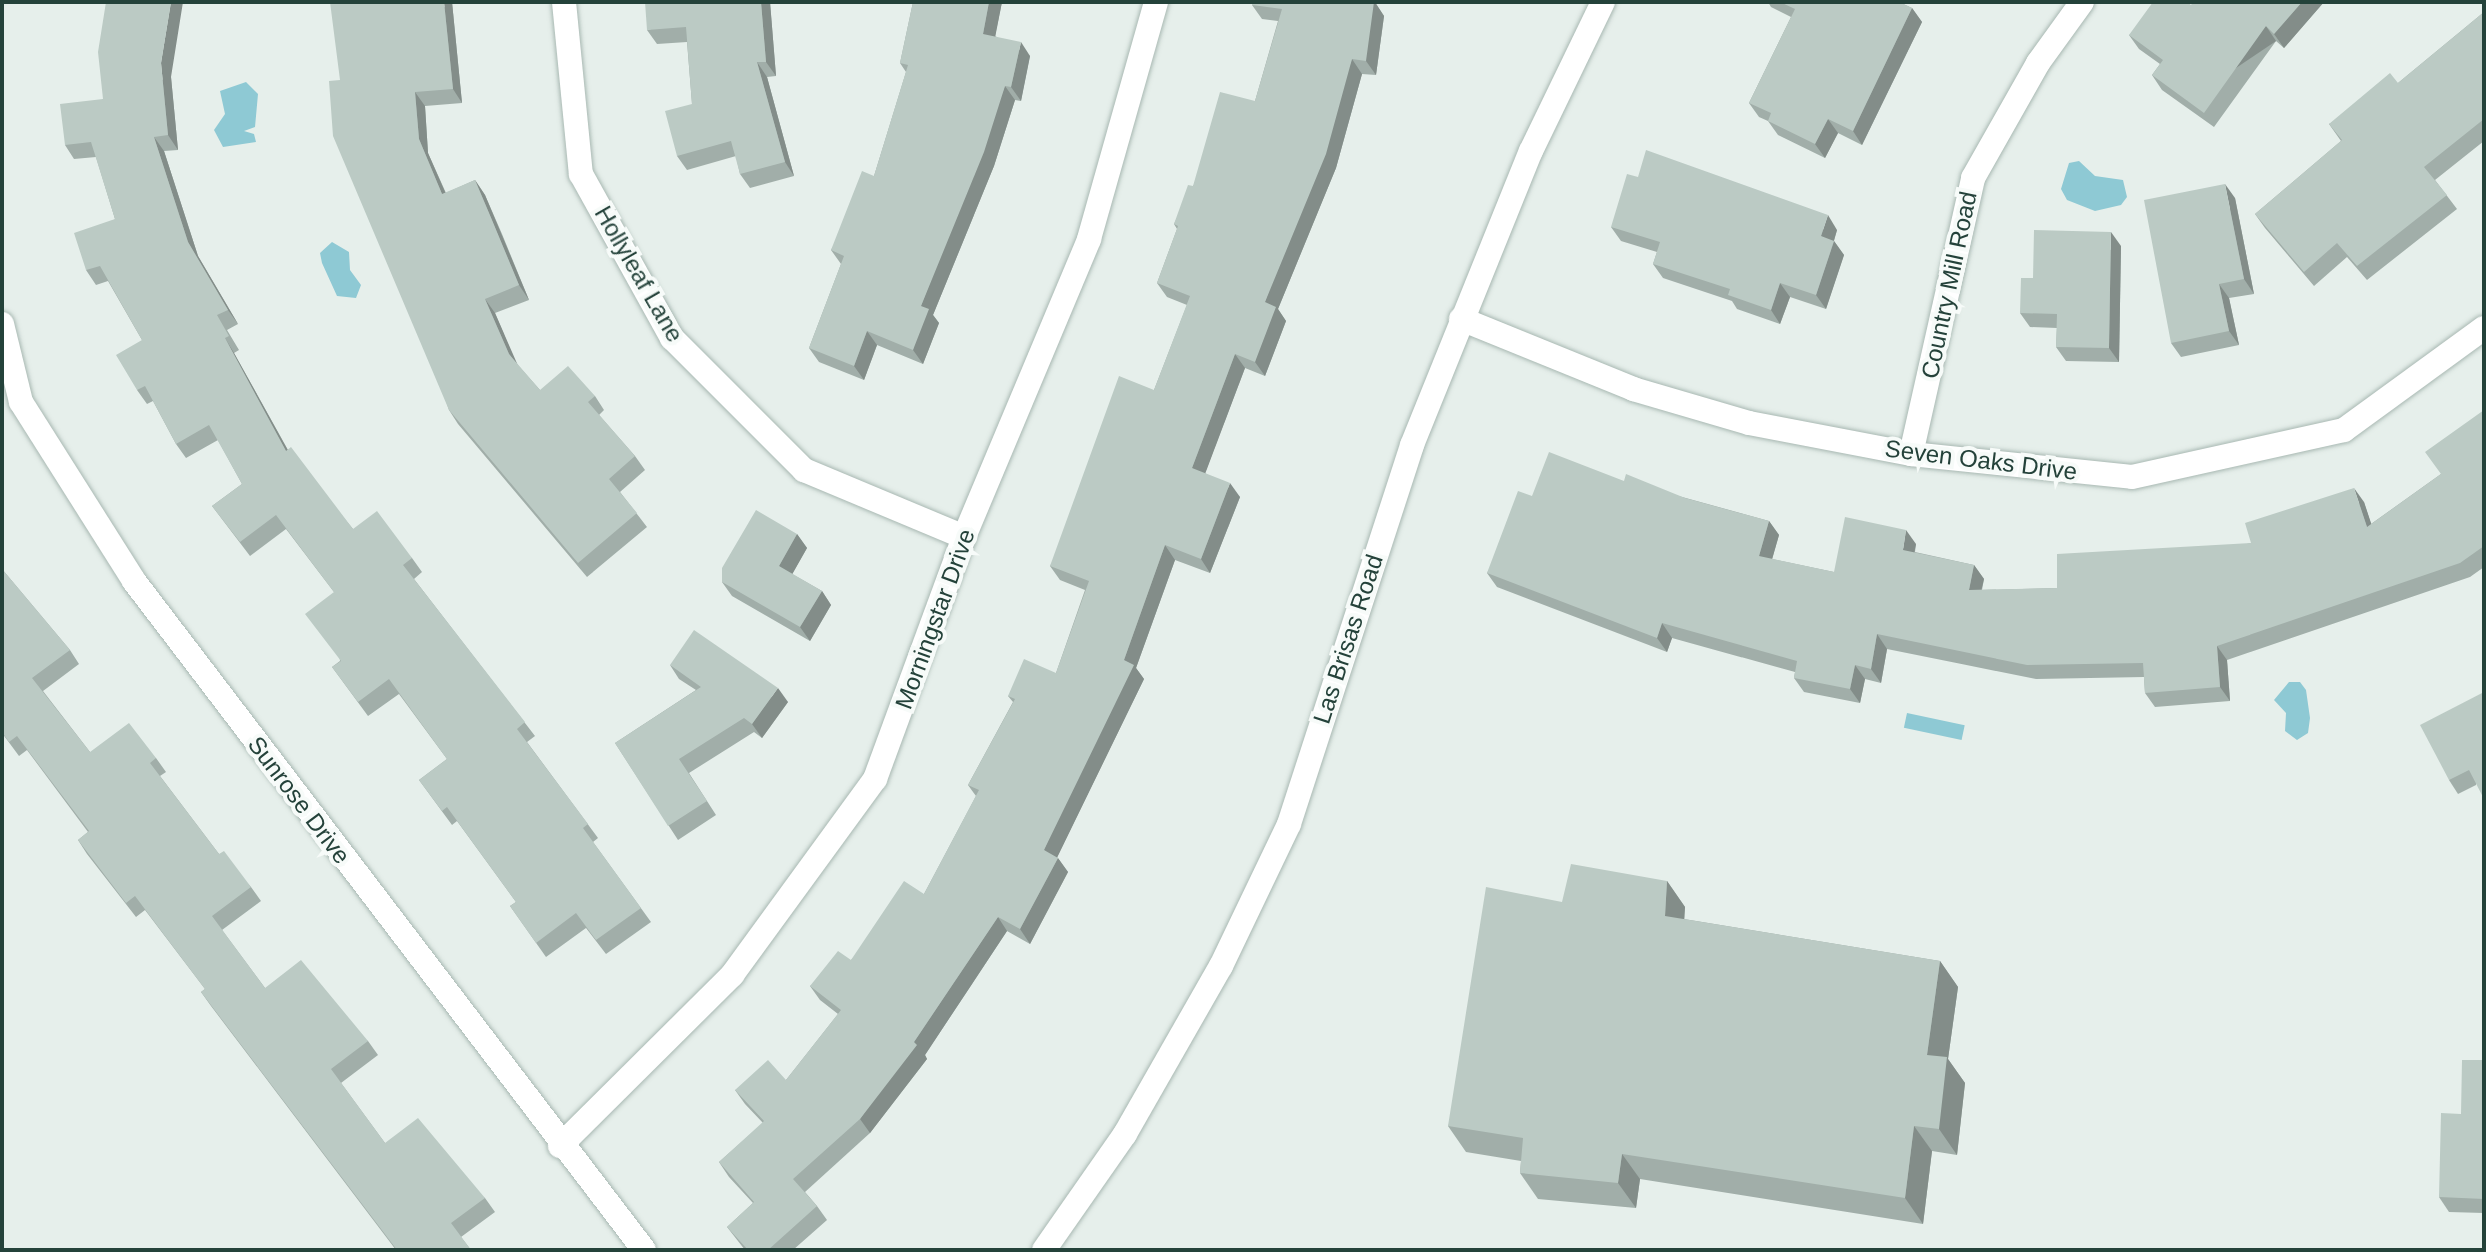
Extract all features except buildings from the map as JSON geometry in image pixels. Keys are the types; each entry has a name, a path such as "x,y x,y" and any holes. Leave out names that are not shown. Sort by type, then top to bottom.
{"street":[{"name":"Hollyleaf Lane","path":"564,2 581,174 672,338 804,470 964,537"},
{"name":"Morningstar Drive","path":"560,1146 732,975 875,779 964,537 1089,239 1156,2"},
{"name":"Las Brisas Road","path":"1044,1250 1125,1134 1221,966 1289,824 1367,576 1461,319 1531,151 1603,2"},
{"name":"Country Mill Road","path":"1911,454 1973,178 2038,63 2082,2"},
{"name":"Seven Oaks Drive","path":"1461,319 1648,393 1749,423 1911,454 2132,477 2344,430 2484,328"},
{"name":"Sunrose Drive","path":"2,324 21,402 134,581 560,1146 644,1250"}],"water":[{"path":"246,82 258,94 255,127 244,131 254,134 256,142 223,147 214,130 225,114 220,91"},
{"path":"2079,161 2095,176 2123,180 2127,197 2121,205 2095,211 2067,200 2061,189 2069,163"},
{"path":"332,242 349,252 350,270 361,285 356,298 337,296 322,263 320,253"},
{"path":"2289,682 2300,682 2306,690 2310,718 2308,733 2297,740 2285,731 2286,713 2274,700"},
{"path":"1907,713 1965,725 1962,740 1904,728"}]}
